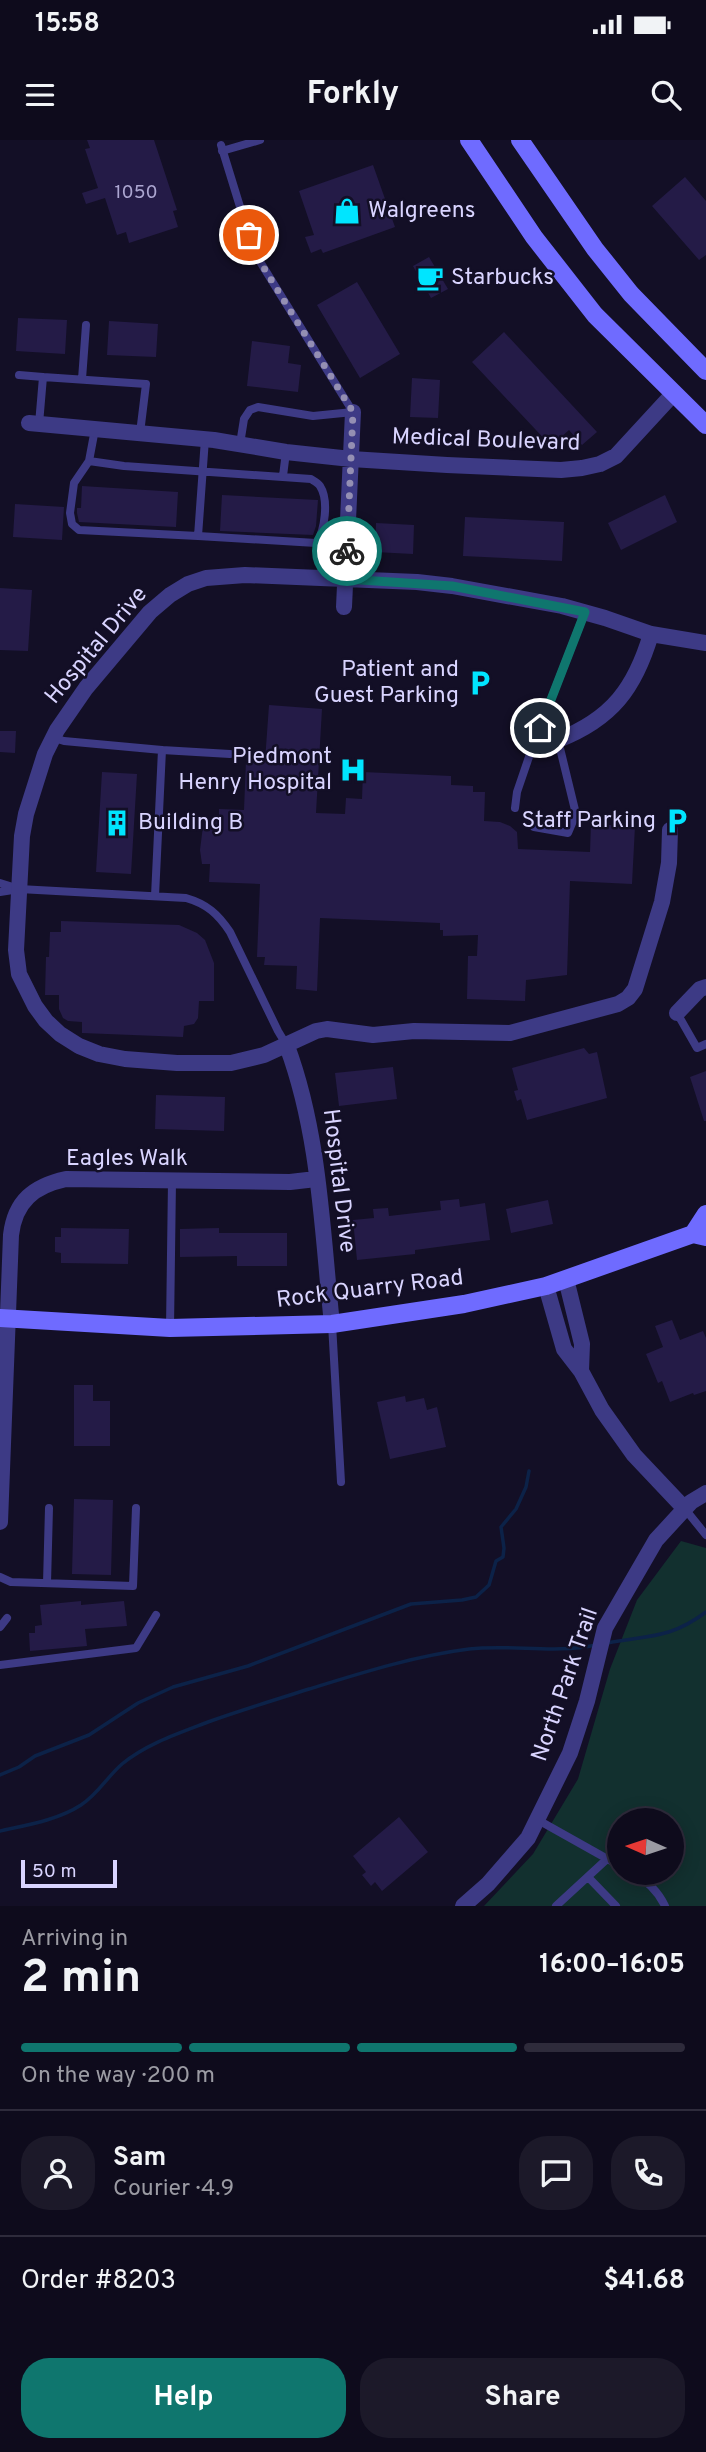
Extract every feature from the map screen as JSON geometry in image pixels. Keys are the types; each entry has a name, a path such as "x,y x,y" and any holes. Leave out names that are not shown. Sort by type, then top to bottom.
{"street":[{"path":"469,140 534,237 595,315 706,425"},
{"path":"523,143 572,218 631,294 706,371"},
{"name":"Medical Boulevard","path":"34,423 205,439 286,452 351,458 447,465 582,468 600,464 616,456 674,393"},
{"path":"344,607 353,412"},
{"name":"Hospital Drive","path":"670,830 663,902 635,989 628,998 618,1004 510,1033 414,1031 373,1035 327,1029 316,1031 287,1046 247,1060 213,1064 125,1059 99,1054 79,1046 46,1021 34,1006 19,974 16,950 22,836 37,773 54,738 86,688 150,612 188,584 226,575 452,586 585,612 651,634 706,643"},
{"path":"558,740 591,725 622,696 637,673 651,634"},
{"path":"677,1013 700,989 706,987"},
{"name":"Hospital Drive","path":"287,1046 306,1104 332,1324"},
{"name":"Eagles Walk","path":"4,1319 12,1228 21,1204 37,1188 66,1179 290,1182 316,1179"},
{"name":"Rock Quarry Road","path":"4,1319 170,1328 332,1324 464,1304 546,1286 699,1235 706,1214"},
{"path":"566,1279 582,1344 582,1371"},
{"path":"546,1286 565,1349 582,1371 602,1410 651,1475 685,1509"},
{"path":"0,1522 4,1319"},
{"name":"North Park Trail","path":"463,1906 488,1884 528,1838 570,1753 587,1701 605,1628 656,1540 685,1509 706,1493"}],"lane":[{"path":"240,444 244,419 250,410 258,407 313,416 353,412 254,252 222,148 260,140"},
{"path":"82,379 86,325"},
{"path":"19,375 146,384 140,433"},
{"path":"34,423 43,377"},
{"path":"89,461 124,466 311,479 320,486 325,502 321,536 316,543 79,530 72,524 74,483 89,461 94,429"},
{"path":"198,536 205,439"},
{"path":"284,477 286,452"},
{"path":"516,808 517,792 531,751 585,612"},
{"path":"54,738 162,750 230,754"},
{"path":"531,751 558,740 576,814 568,833 534,827"},
{"path":"155,896 162,750"},
{"name":"Hospital Drive","path":"0,883 19,889"},
{"name":"Hospital Drive","path":"0,892 19,889 155,896 186,898 201,903 221,918 238,946 287,1046"},
{"path":"677,1013 697,1048 706,1044"},
{"path":"170,1328 172,1181"},
{"path":"332,1324 341,1482"},
{"path":"47,1583 49,1508"},
{"path":"0,1577 11,1582 134,1586 136,1508"},
{"path":"685,1509 706,1535"},
{"path":"0,1665 136,1648 156,1615"},
{"path":"0,1627 7,1618"},
{"path":"538,1820 607,1859 560,1905"},
{"path":"588,1877 616,1906"},
{"path":"650,1885 665,1906"}],"green space":[{"path":"681,1541 706,1548 706,1906 484,1906 533,1854 578,1779 610,1669 637,1600"}],"building":[{"path":"87,140 154,140 177,210 173,211 178,227 129,243 126,232 117,235 105,198 86,204 82,193 98,188 85,149 90,148"},
{"path":"373,165 395,227 323,253 321,249 311,253 305,237 314,235 299,191"},
{"path":"685,177 706,201 706,255 699,260 652,206"},
{"path":"429,257 448,289 431,298 413,266"},
{"path":"357,282 400,354 360,378 317,305"},
{"path":"18,318 67,320 65,354 16,351"},
{"path":"109,321 158,324 156,357 107,355"},
{"path":"504,332 597,432 582,445 569,430 551,446 472,362"},
{"path":"252,341 290,346 288,363 301,365 298,392 247,386"},
{"path":"412,378 440,380 438,418 410,417"},
{"path":"82,486 178,492 176,527 79,522 77,508 81,508"},
{"path":"222,495 318,500 313,535 220,531"},
{"path":"665,495 677,522 621,550 608,523"},
{"path":"15,504 64,507 62,540 13,537"},
{"path":"465,517 564,522 562,561 463,556"},
{"path":"376,523 414,525 413,554 375,552"},
{"path":"0,588 32,590 28,651 0,650"},
{"path":"269,705 322,709 316,813 345,814 346,798 362,799 363,772 451,776 451,785 473,786 473,792 485,792 484,821 510,826 517,832 518,849 590,852 591,823 597,824 597,819 608,820 608,825 635,826 632,884 570,881 567,975 526,980 525,1001 467,999 468,956 477,956 478,935 443,936 440,923 320,918 317,991 296,989 297,966 264,965 265,957 257,957 260,884 209,882 210,864 202,864 200,850 204,818 219,819 219,809 244,810 246,761 265,761"},
{"path":"0,731 16,731 15,753 0,752"},
{"name":"Building B","path":"102,772 137,774 131,874 96,872"},
{"path":"61,921 179,925 197,933 205,940 214,963 214,1001 199,1001 198,1018 194,1024 184,1026 183,1037 82,1033 82,1022 63,1018 59,1009 59,995 45,995 50,932 61,932"},
{"path":"584,1048 589,1054 597,1052 607,1098 527,1120 521,1099 517,1101 514,1091 518,1090 512,1068"},
{"path":"393,1067 397,1099 339,1106 335,1073"},
{"path":"706,1071 706,1121 704,1121 690,1077"},
{"path":"156,1095 225,1097 224,1131 155,1129"},
{"path":"459,1199 460,1207 485,1203 490,1240 415,1250 415,1254 357,1260 353,1220 374,1218 373,1209 388,1208 389,1216 441,1210 440,1201"},
{"path":"548,1200 553,1224 511,1233 506,1209"},
{"path":"61,1228 129,1229 128,1264 61,1263 61,1253 55,1252 55,1237 61,1237"},
{"path":"219,1228 219,1233 287,1233 287,1266 237,1266 237,1256 180,1257 180,1229"},
{"path":"672,1320 680,1340 703,1331 706,1338 706,1391 670,1402 662,1381 658,1383 646,1354 663,1347 655,1326"},
{"path":"74,1385 93,1385 93,1401 110,1401 110,1446 74,1446"},
{"path":"405,1396 406,1402 424,1398 427,1410 437,1407 446,1447 390,1459 377,1402"},
{"path":"74,1499 113,1500 111,1575 72,1574"},
{"path":"81,1601 81,1605 124,1601 127,1626 85,1629 87,1646 30,1651 29,1633 35,1633 35,1626 42,1625 40,1605"},
{"path":"399,1817 428,1852 382,1891 375,1882 371,1886 362,1875 366,1872 353,1856"}],"waterway":[{"path":"0,1775 35,1756 89,1735 138,1703 173,1687 248,1666 411,1604 476,1597 489,1585 496,1561 503,1557 501,1527 516,1509 526,1487 529,1471"},
{"path":"607,1643 670,1632 706,1612"},
{"path":"0,1831 62,1815 81,1805 122,1764 163,1740 309,1689 448,1652 485,1648 564,1649 596,1645"}],"way so far":[{"path":"249,235 254,252 353,412 347,551"}],"place":[{"name":"Walgreens","path":"347,211"},
{"name":"Starbucks","path":"430,278"},
{"name":"Patient and Guest Parking","path":"480,683"},
{"name":"Piedmont Henry Hospital","path":"353,770"},
{"name":"Staff Parking","path":"677,821"},
{"name":"Building B","path":"117,823"}],"route":[{"path":"347,551 345,579 452,586 585,612 540,728"}]}
